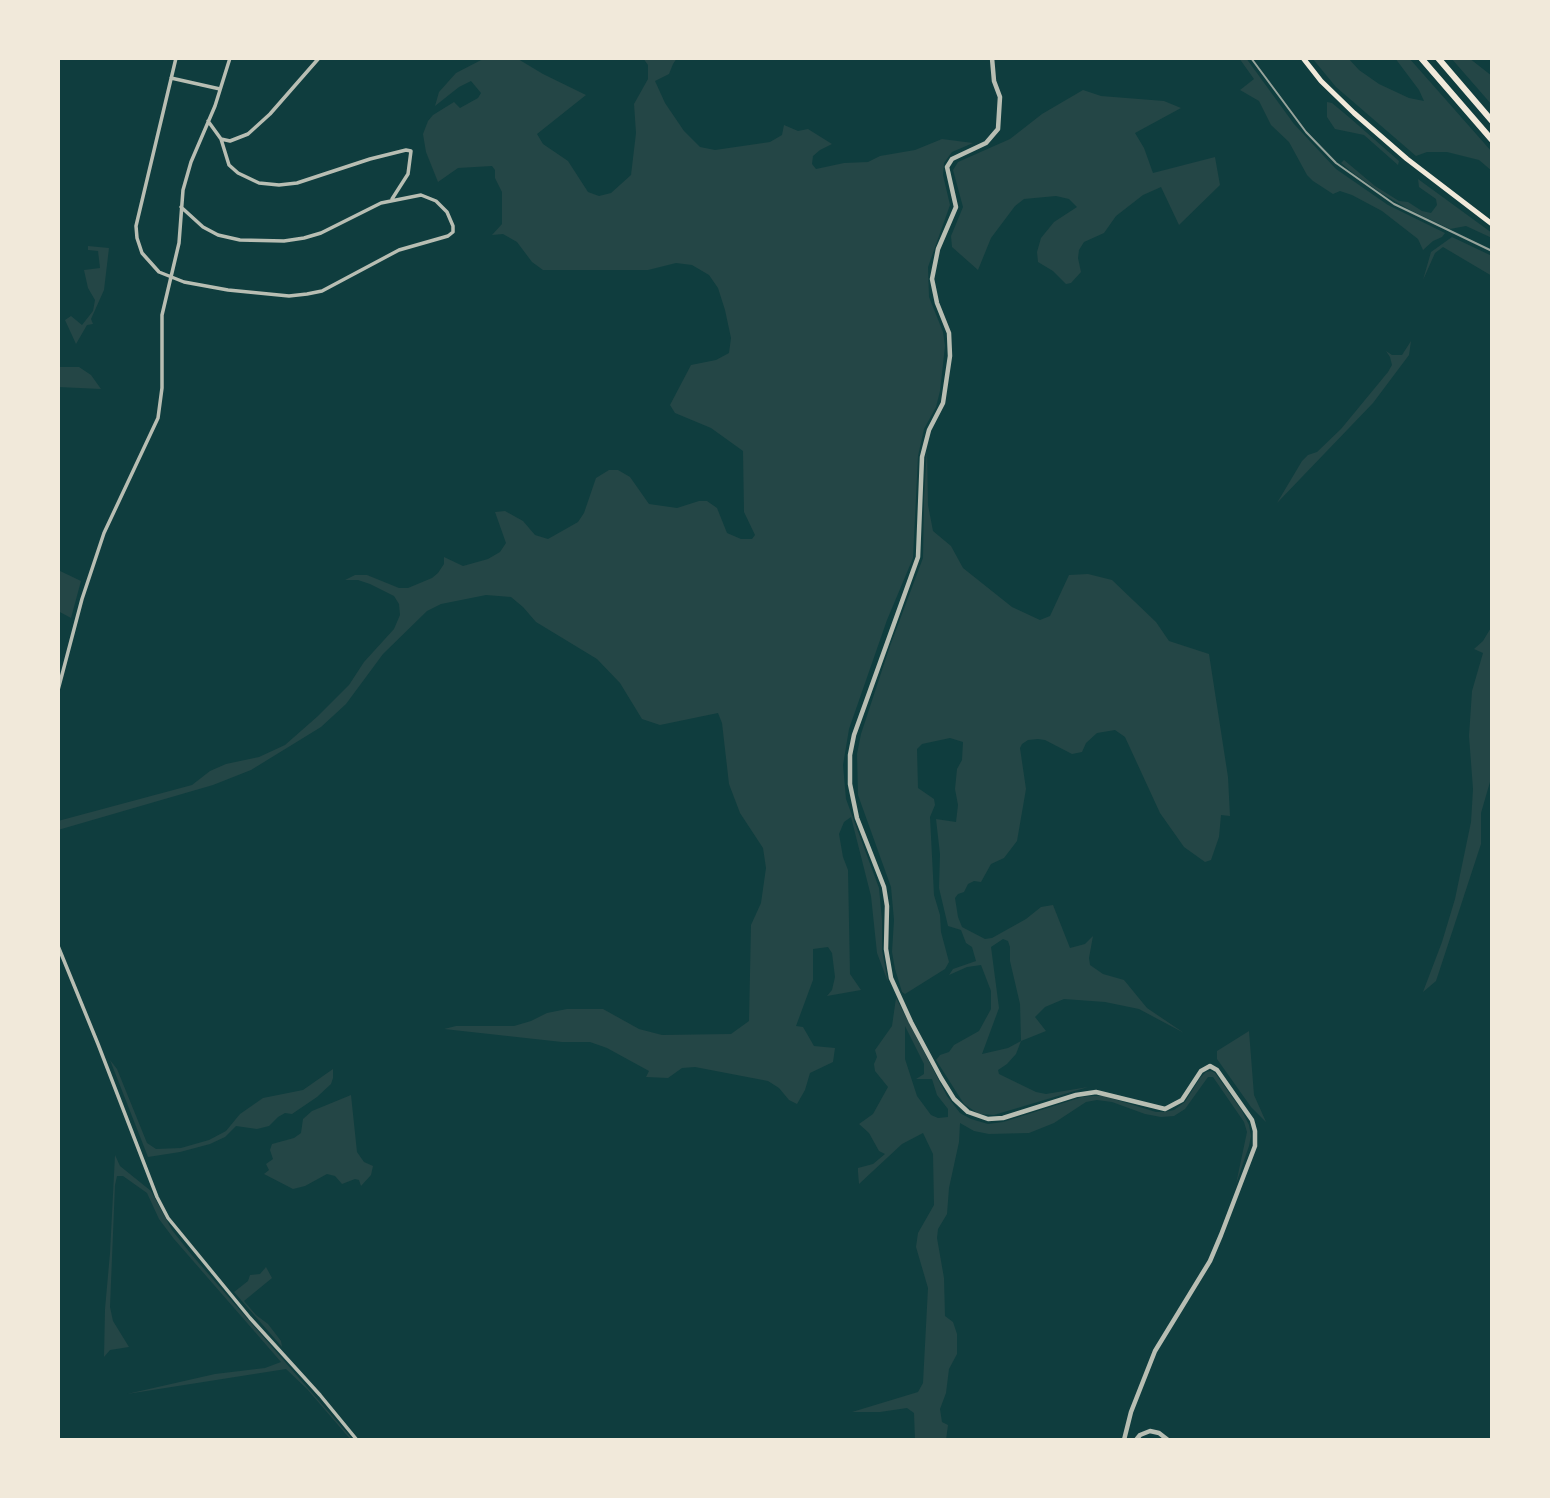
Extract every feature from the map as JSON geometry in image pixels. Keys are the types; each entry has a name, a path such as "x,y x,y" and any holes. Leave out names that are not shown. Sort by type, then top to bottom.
{"highway":[{"path":"1421,58 1492,140"},
{"path":"1438,58 1492,121"}],"main road":[{"path":"1303,58 1336,97 1369,127 1492,224"}],"street":[{"path":"176,58 136,226 140,247 149,263 159,272 171,278 228,290 289,296 307,294 322,291 399,250 448,236 453,232 452,220 436,201 421,195 392,199 367,208 321,233 284,241 240,240 218,236 203,227 181,207"},
{"path":"58,691 82,599 104,533 158,418 162,388 162,315 179,243 183,190 230,58"},
{"path":"220,139 230,141 253,130 319,58"},
{"path":"992,58 994,81 1000,97 998,129 986,143 952,159 947,167 956,207 938,249 932,279 937,303 949,333 950,356 943,403 923,449 918,557 854,736 850,755 850,784 858,818 884,887 887,906 886,949 891,978 941,1077 954,1099 968,1112 988,1119 1003,1118 1076,1095 1096,1092 1165,1109 1182,1100 1201,1071 1210,1066 1217,1070 1252,1120 1255,1146 1214,1253 1155,1351 1130,1412 1124,1440"},
{"path":"171,78 221,89"},
{"path":"208,121 220,139 229,165 238,173 259,183 296,183 370,159 411,151 408,174 392,199"},
{"path":"58,946 157,1198 168,1218 250,1318 357,1440"},
{"path":"1136,1440 1150,1431 1159,1433 1168,1440"}],"shaded area":[{"path":"485,58 520,58 518,59 543,74 586,95 537,134 543,144 568,161 588,192 599,196 611,193 631,175 636,133 634,104 648,79 648,65 643,58 677,58 669,74 655,81 665,103 684,131 700,147 715,150 770,142 782,135 784,125 798,131 808,129 832,144 813,156 812,164 816,169 844,163 868,162 880,156 915,150 942,139 973,143 952,152 944,163 943,175 950,205 928,267 929,297 943,332 945,346 940,391 936,407 924,429 918,456 913,558 887,620 849,729 843,765 846,799 879,888 882,950 888,982 877,953 871,896 851,817 844,822 839,834 848,870 850,974 861,990 827,996 832,990 835,977 832,953 828,947 813,949 813,980 796,1026 803,1027 814,1046 835,1048 833,1062 810,1073 797,1104 768,1081 695,1067 682,1068 668,1078 646,1077 649,1071 607,1048 590,1042 562,1042 444,1029 456,1026 514,1026 547,1013 567,1009 603,1009 639,1029 662,1035 731,1034 749,1021 751,925 761,903 766,868 763,848 740,813 729,784 722,723 718,713 660,725 642,719 620,683 597,659 536,622 511,597 486,595 441,604 427,611 383,654 346,704 321,727 251,770 213,785 58,830 58,821 192,785 210,771 226,764 259,757 285,745 349,685 364,662 394,629 400,615 399,604 394,596 358,580 345,580 355,575 367,575 399,588 408,588 438,573 444,564 444,557 463,566 488,559 500,552 506,543 495,512 505,511 523,521 535,535 548,539 578,522 584,513 596,478 609,470 618,470 630,477 649,504 677,508 707,501 717,508 727,533 741,539 752,539 755,535 744,512 743,451 711,428 675,413 670,405 691,365 716,360 729,353 731,338 725,310 718,288 709,275 692,265 676,263 648,270 543,270 532,262 517,242 503,234 492,235 502,224 502,192 492,166 458,168 438,182 426,152 423,134 433,115 454,102 460,108 478,98 481,93 471,81 435,106 439,92 456,73"},
{"path":"1239,58 1246,58 1294,124 1336,169 1388,205 1445,233 1442,237 1423,250 1418,239 1382,211 1352,195 1340,191 1333,194 1313,181 1289,142 1271,125 1259,101 1240,90 1254,79"},
{"path":"1312,58 1348,58 1359,70 1379,84 1409,98 1424,101 1395,58 1409,58 1492,152 1492,171 1479,160 1447,152 1427,152 1416,156 1336,87"},
{"path":"1451,58 1469,58 1492,76 1492,105"},
{"path":"1083,90 1101,96 1164,101 1181,108 1135,133 1153,173 1215,157 1220,185 1179,225 1161,187 1143,195 1116,216 1104,233 1084,242 1078,258 1081,272 1071,283 1066,284 1053,271 1038,262 1037,252 1041,238 1054,222 1077,207 1069,199 1056,196 1024,199 1015,206 991,238 978,270 952,247 951,236 963,207 953,170 958,162 1010,139 1042,114"},
{"path":"1327,102 1332,103 1399,161 1398,165 1364,135 1335,129 1327,117"},
{"path":"1344,160 1375,186 1399,201 1408,202 1431,213 1437,205 1436,199 1419,187 1418,179 1492,233 1492,238 1466,226 1450,229 1410,210 1353,173 1341,163"},
{"path":"1452,237 1492,256 1492,276 1443,247 1435,253 1423,280 1431,252"},
{"path":"88,246 109,248 104,290 91,319 93,324 87,325 76,344 65,320 71,316 82,325 93,311 95,300 88,288 84,270 100,268 98,251 88,250"},
{"path":"1411,341 1409,355 1373,403 1277,503 1302,461 1317,452 1341,429 1388,372 1392,365 1386,351 1392,355 1402,355"},
{"path":"58,367 79,367 91,375 101,389 58,387"},
{"path":"927,449 928,505 933,531 951,546 963,568 1012,607 1040,620 1050,616 1069,575 1088,574 1112,580 1156,622 1169,641 1209,654 1228,777 1230,816 1221,815 1219,837 1211,860 1205,862 1184,847 1160,813 1125,737 1115,730 1097,733 1086,743 1082,752 1072,754 1045,740 1028,740 1022,744 1020,748 1026,789 1017,841 1004,858 991,864 981,882 968,884 964,892 955,898 962,927 985,939 992,938 1026,919 1041,907 1053,905 1070,948 1085,944 1093,936 1090,965 1103,974 1124,980 1147,1008 1184,1033 1139,1009 1105,1002 1064,999 1045,1007 1035,1017 1046,1031 1021,1041 1016,1054 998,1070 999,1074 1046,1094 1088,1087 994,1115 979,1114 964,1104 936,1060 940,1055 949,1052 954,1045 979,1031 991,1009 991,991 981,965 967,967 949,975 953,969 976,961 972,947 966,943 961,930 948,926 939,888 940,854 936,819 956,822 958,805 955,789 963,742 950,738 922,744 917,749 918,788 934,799 935,805 930,817 934,895 949,962 945,969 905,994 902,992 892,952 894,920 891,887 858,795 857,754 861,734 923,558","holes":["1003,939 1008,941 1010,947 1010,961 1020,1004 1021,1041 1008,1048 982,1054 999,1008 991,947"]},
{"path":"58,570 81,581 71,618 58,611"},
{"path":"1492,626 1492,775 1481,813 1481,844 1436,981 1423,992 1455,899 1471,822 1473,789 1469,736 1472,691 1483,653 1474,649 1483,641"},
{"path":"896,998 947,1096 960,1113 971,1119 988,1124 1003,1122 1093,1096 1104,1096 1156,1112 1174,1110 1185,1102 1200,1078 1211,1071 1242,1111 1251,1136 1236,1184 1247,1132 1244,1122 1213,1077 1208,1077 1185,1109 1174,1116 1145,1114 1112,1102 1097,1100 1086,1102 1054,1123 1029,1133 989,1134 974,1131 960,1123 947,1214 938,1229 937,1238 944,1278 945,1316 953,1322 957,1334 957,1354 949,1369 946,1393 940,1409 942,1422 948,1425 946,1440 915,1440 914,1413 907,1408 852,1412 918,1392 923,1383 928,1288 916,1247 918,1233 934,1205 933,1154 923,1133 902,1144 859,1184 858,1168 873,1164 885,1154 879,1151 869,1133 859,1124 873,1114 888,1087 875,1071 874,1064 877,1057 875,1050 892,1026","holes":["905,1026 924,1064 924,1074 916,1079 932,1079 937,1095 948,1109 948,1117 938,1118 931,1115 917,1096 905,1059"]},
{"path":"1249,1031 1254,1095 1266,1122 1251,1107 1217,1059 1217,1051"},
{"path":"110,1060 117,1069 147,1143 156,1149 181,1148 209,1140 226,1131 240,1114 263,1098 303,1090 333,1069 333,1078 331,1084 317,1097 292,1114 285,1113 278,1117 269,1126 257,1129 236,1126 225,1137 210,1144 148,1157"},
{"path":"351,1095 357,1152 364,1162 373,1166 371,1175 361,1186 359,1180 342,1184 335,1176 327,1174 293,1189 264,1174 269,1170 266,1164 273,1159 270,1150 272,1144 294,1138 301,1133 303,1119 312,1111"},
{"path":"115,1155 120,1166 151,1191 172,1230 191,1254 353,1440 286,1369 127,1394 215,1374 265,1368 281,1362 174,1239 159,1219 147,1193 123,1176 117,1176 115,1185 110,1307 113,1321 129,1347 110,1350 104,1357"},
{"path":"266,1267 272,1278 244,1301 268,1324 281,1341 282,1347 234,1292 248,1281 250,1275 260,1274"}],"railway":[{"path":"1251,58 1306,132 1336,163 1394,204 1492,251"}]}
